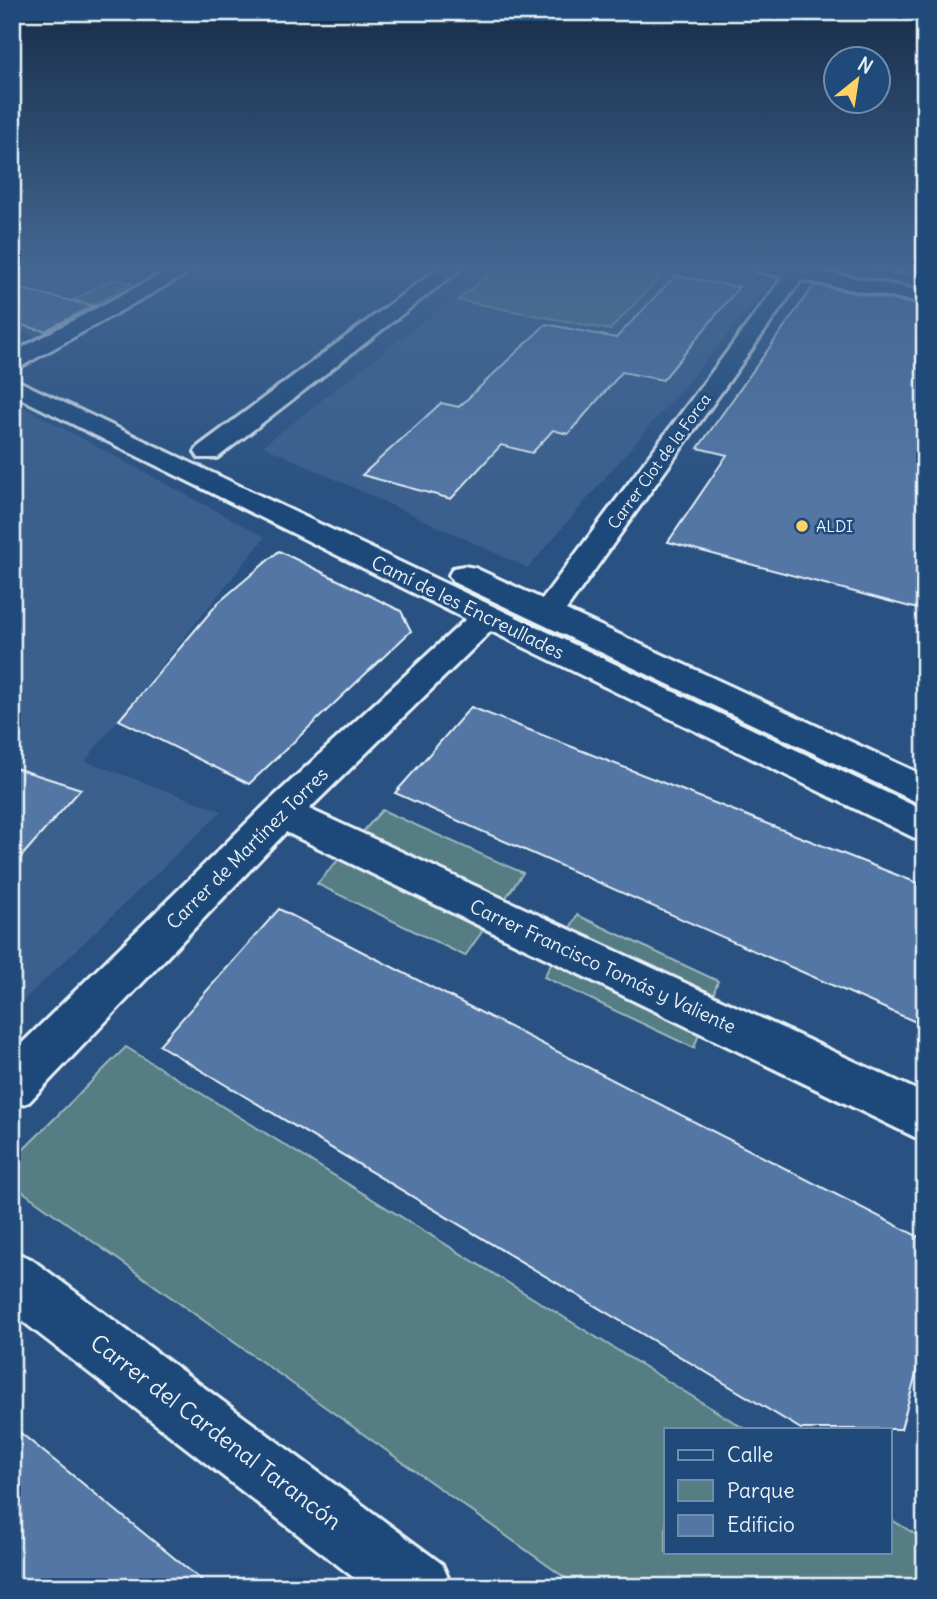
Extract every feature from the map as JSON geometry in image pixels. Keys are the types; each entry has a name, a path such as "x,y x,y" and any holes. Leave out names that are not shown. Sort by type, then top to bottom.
{"street":[{"path":"13,369 60,342"},
{"path":"208,452 354,342"},
{"name":"Carrer Clot de la Forca","path":"547,614 746,342"},
{"name":"Camí de les Encreullades","path":"13,369 208,452 925,792"},
{"name":"Camí de les Encreullades","path":"13,369 488,616 925,828"},
{"name":"Carrer de Martínez Torres","path":"12,1086 281,813 488,616"},
{"name":"Carrer Francisco Tomás y Valiente","path":"281,813 925,1119"},
{"name":"Carrer del Cardenal Tarancón","path":"12,1278 419,1587"}],"shaded area":[{"path":"397,342 722,342 528,568 263,446"},
{"path":"12,401 265,537 85,761 222,811 12,1011"}],"green space":[{"path":"382,810 523,873 465,956 317,884"},
{"path":"577,915 718,981 694,1048 544,977"},
{"path":"126,1047 743,1428 664,1428 664,1554 892,1554 892,1520 925,1540 925,1587 578,1587 12,1184 12,1161"}],"building":[{"path":"528,342 694,342 663,380 622,372 568,434 553,430 532,453 501,445 451,499 362,475 441,403 459,407"},
{"path":"774,342 925,342 925,611 668,542 727,455 698,448"},
{"path":"279,551 401,611 411,631 249,784 119,720 218,603"},
{"path":"471,707 925,886 925,1026 395,793"},
{"path":"12,767 81,789 12,867"},
{"path":"279,909 925,1240 925,1341 901,1429 799,1428 159,1045"},
{"path":"12,1426 135,1526 210,1587 12,1587"}],"place":[{"name":"ALDI","path":"802,526"}]}
